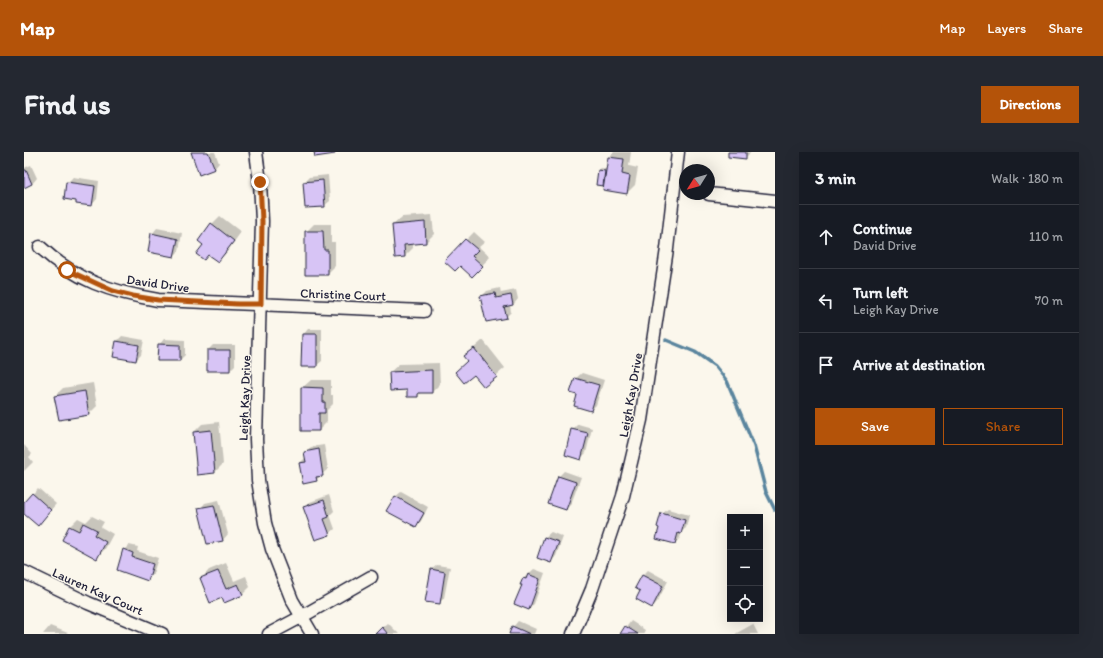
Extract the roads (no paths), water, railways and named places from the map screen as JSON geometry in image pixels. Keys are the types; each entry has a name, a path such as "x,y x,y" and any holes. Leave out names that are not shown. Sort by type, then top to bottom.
{"street":[{"name":"Leigh Kay Drive","path":"256,152 262,221 261,304 256,439 258,480 265,523 272,549 281,574 301,617 312,634"},
{"name":"Leigh Kay Drive","path":"678,152 679,172"},
{"path":"715,195 775,201"},
{"name":"Leigh Kay Drive","path":"573,634 594,582 624,496 642,412 665,263 679,196"},
{"name":"David Drive","path":"40,247 67,270 113,291 158,300 261,304"},
{"name":"Christine Court","path":"261,304 424,311"},
{"name":"Lauren Kay Court","path":"24,572 88,603 162,634"},
{"path":"269,634 371,577"}],"waterway":[{"path":"666,340 695,352 715,366 727,381 754,446 766,492 775,510"}]}
